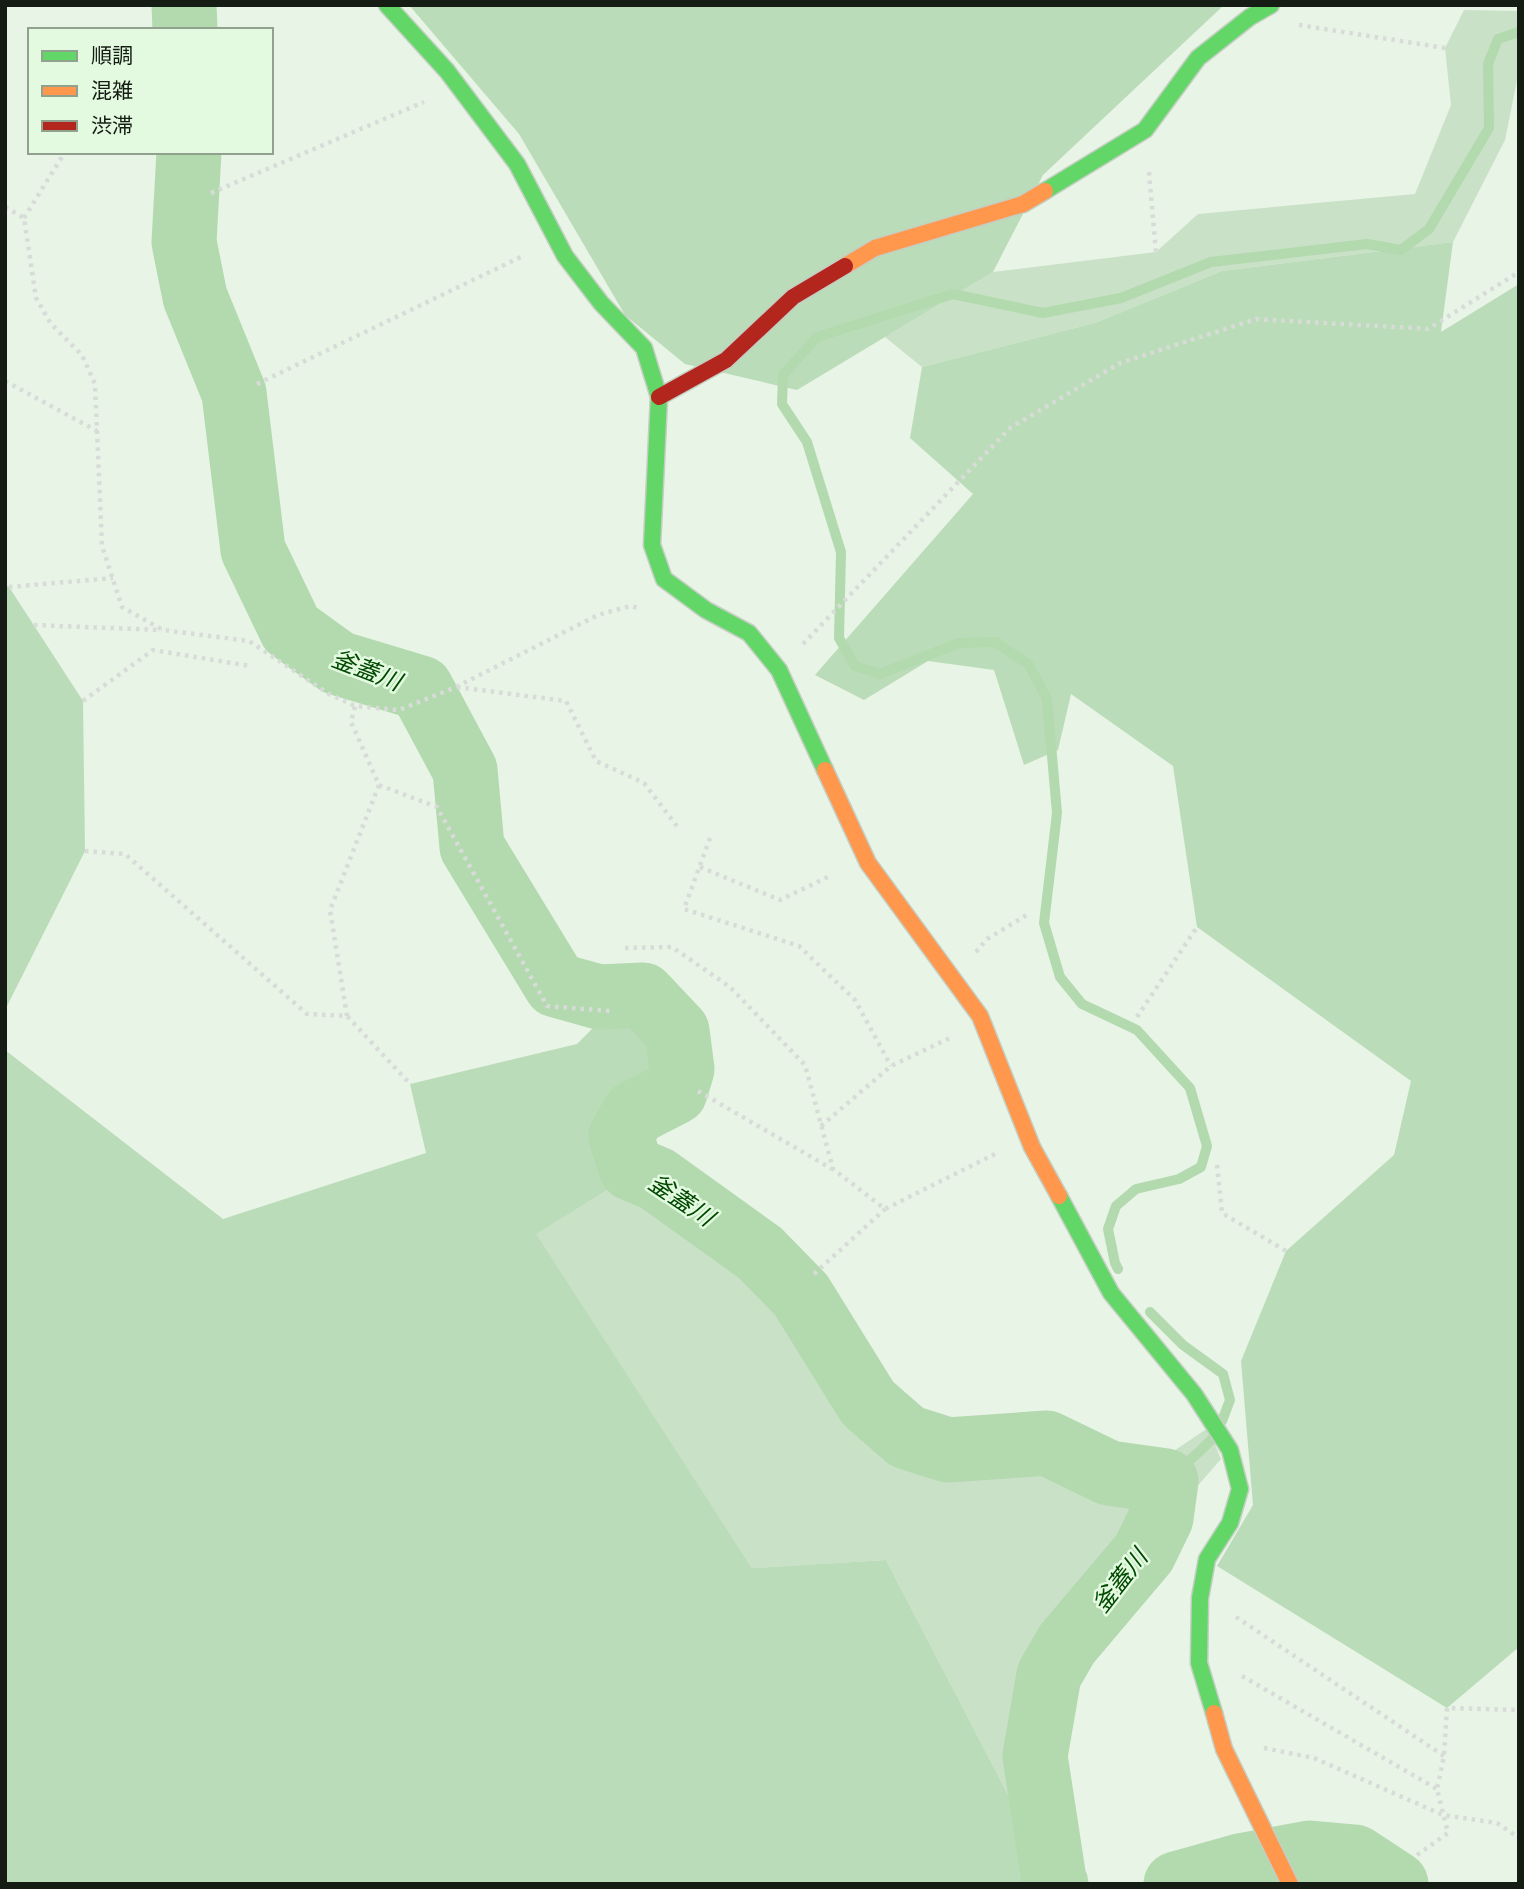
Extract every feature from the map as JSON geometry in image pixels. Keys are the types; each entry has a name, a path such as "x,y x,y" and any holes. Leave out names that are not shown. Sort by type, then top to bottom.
{"street":[{"path":"387,5 447,71 517,164 565,256 601,303 644,348 659,397 652,544 664,579 706,610 749,633 779,670 868,863 980,1016 1032,1147 1111,1293 1194,1394 1230,1450 1240,1489 1230,1523 1207,1559 1200,1598 1199,1663 1224,1749 1290,1884"},
{"path":"659,397 726,360 793,297 875,248 1023,204 1145,130 1198,58 1250,17 1271,5"}],"path":[{"path":"1250,17 1445,48"},
{"path":"211,193 428,100"},
{"path":"1145,130 1156,253"},
{"path":"64,154 24,218 36,298 51,324 82,355 95,384 102,546 122,607 163,630"},
{"path":"5,207 24,218"},
{"path":"257,384 532,252"},
{"path":"779,670 1010,428 1120,363 1256,319 1429,329 1519,272"},
{"path":"5,381 97,431"},
{"path":"9,587 113,578"},
{"path":"34,625 163,630 249,641 329,694 355,706 399,710 456,687 598,615 630,606 640,609"},
{"path":"83,701 153,650 250,666"},
{"path":"456,687 565,701 596,761 643,783 680,830"},
{"path":"355,706 351,722 379,785 437,807 547,1006 610,1011"},
{"path":"379,785 330,910 347,1016 410,1084"},
{"path":"710,838 684,909 799,946 855,1000 891,1066"},
{"path":"85,851 125,854 307,1014 347,1016"},
{"path":"700,867 780,900 840,872"},
{"path":"953,979 987,939 1030,913"},
{"path":"1137,1017 1197,927"},
{"path":"625,948 672,947 730,987 805,1065 833,1170"},
{"path":"821,1126 891,1066 961,1032"},
{"path":"698,1091 833,1170 886,1209"},
{"path":"814,1274 886,1209 1011,1146 1032,1147"},
{"path":"1217,1165 1222,1213 1286,1251"},
{"path":"1226,1611 1444,1756"},
{"path":"1235,1672 1437,1789"},
{"path":"1417,1855 1448,1833 1437,1789 1444,1756 1447,1708 1519,1710"},
{"path":"1253,1746 1314,1758 1443,1815 1497,1823 1519,1838"}],"green space":[{"path":"409,5 1224,5 1043,175 993,272 797,390 685,364 625,315 519,134"},
{"path":"1464,10 1519,11 1519,70 1505,140 1453,242 1222,271 1095,323 922,367 885,337 993,272 1156,252 1198,214 1415,194 1451,105 1445,48"},
{"path":"1453,242 1441,332 1519,284 1519,1647 1447,1708 1217,1566 1253,1505 1241,1361 1286,1251 1394,1155 1411,1081 1197,927 1173,766 1071,694 1058,750 1024,765 994,670 928,661 864,700 815,675 973,494 910,438 922,367 1095,323 1222,271"},
{"path":"5,585 9,587 83,701 85,851 5,1010"},
{"path":"610,1011 647,1025 653,1070 613,1115 612,1187 536,1234 752,1568 886,1560 1017,1812 1033,1884 5,1884 5,1050 223,1219 426,1153 410,1084 577,1044"},
{"path":"613,1115 639,1129 646,1157 814,1274 901,1414 949,1437 1054,1431 1159,1461 1208,1428 1221,1459 1194,1490 1173,1562 1064,1676 1055,1766 1017,1812 886,1560 752,1568 535,1234 612,1187"},
{"path":"1302,1872 1358,1876 1365,1884 1306,1884"}],"waterway":[{"name":"釜蓋川","path":"184,5 185,28"},
{"path":"1118,1269 1108,1229 1116,1206 1136,1189 1179,1179 1201,1167 1207,1146 1190,1088 1137,1030 1082,1004 1060,977 1044,923 1057,813 1047,699 1029,665 996,642 959,643 880,674 855,666 839,638 841,552 807,442 782,404 783,375 817,337 953,294 1043,313 1121,298 1211,262 1367,244 1401,250 1429,229 1489,128 1488,64 1498,39 1519,32"},
{"name":"釜蓋川","path":"189,154 184,242 195,297 234,393 253,550 291,629 338,663 421,688 465,770 472,847 556,985 599,997 643,995 677,1031 682,1069 675,1092 634,1113 621,1136 631,1168 657,1179 760,1253 801,1295 868,1403 907,1437 948,1450 1047,1443 1109,1473 1166,1481 1161,1518 1144,1553 1067,1644 1049,1675 1035,1756 1056,1884"},
{"path":"1150,1312 1183,1345 1223,1374 1230,1400 1222,1421"},
{"path":"1166,1481 1213,1438"},
{"name":"釜蓋川","path":"1176,1884 1240,1866 1310,1853 1355,1857 1396,1884"}],"traffic: fast":[{"path":"387,5 447,71 517,164 565,256 601,303 644,348 659,397 652,545 664,579 706,610 749,633 779,670 825,770"},
{"path":"1045,191 1145,130 1198,58 1250,17 1271,5"},
{"path":"1059,1196 1111,1293 1194,1394 1230,1450 1240,1489 1230,1523 1207,1559 1200,1598 1199,1663 1214,1713"}],"traffic: slow":[{"path":"845,266 875,248 1023,204 1045,191"},
{"path":"825,770 868,863 980,1016 1032,1147 1059,1196"},
{"path":"1214,1713 1224,1749 1290,1884"}],"traffic: jam":[{"path":"659,397 726,360 793,297 845,266"}]}
